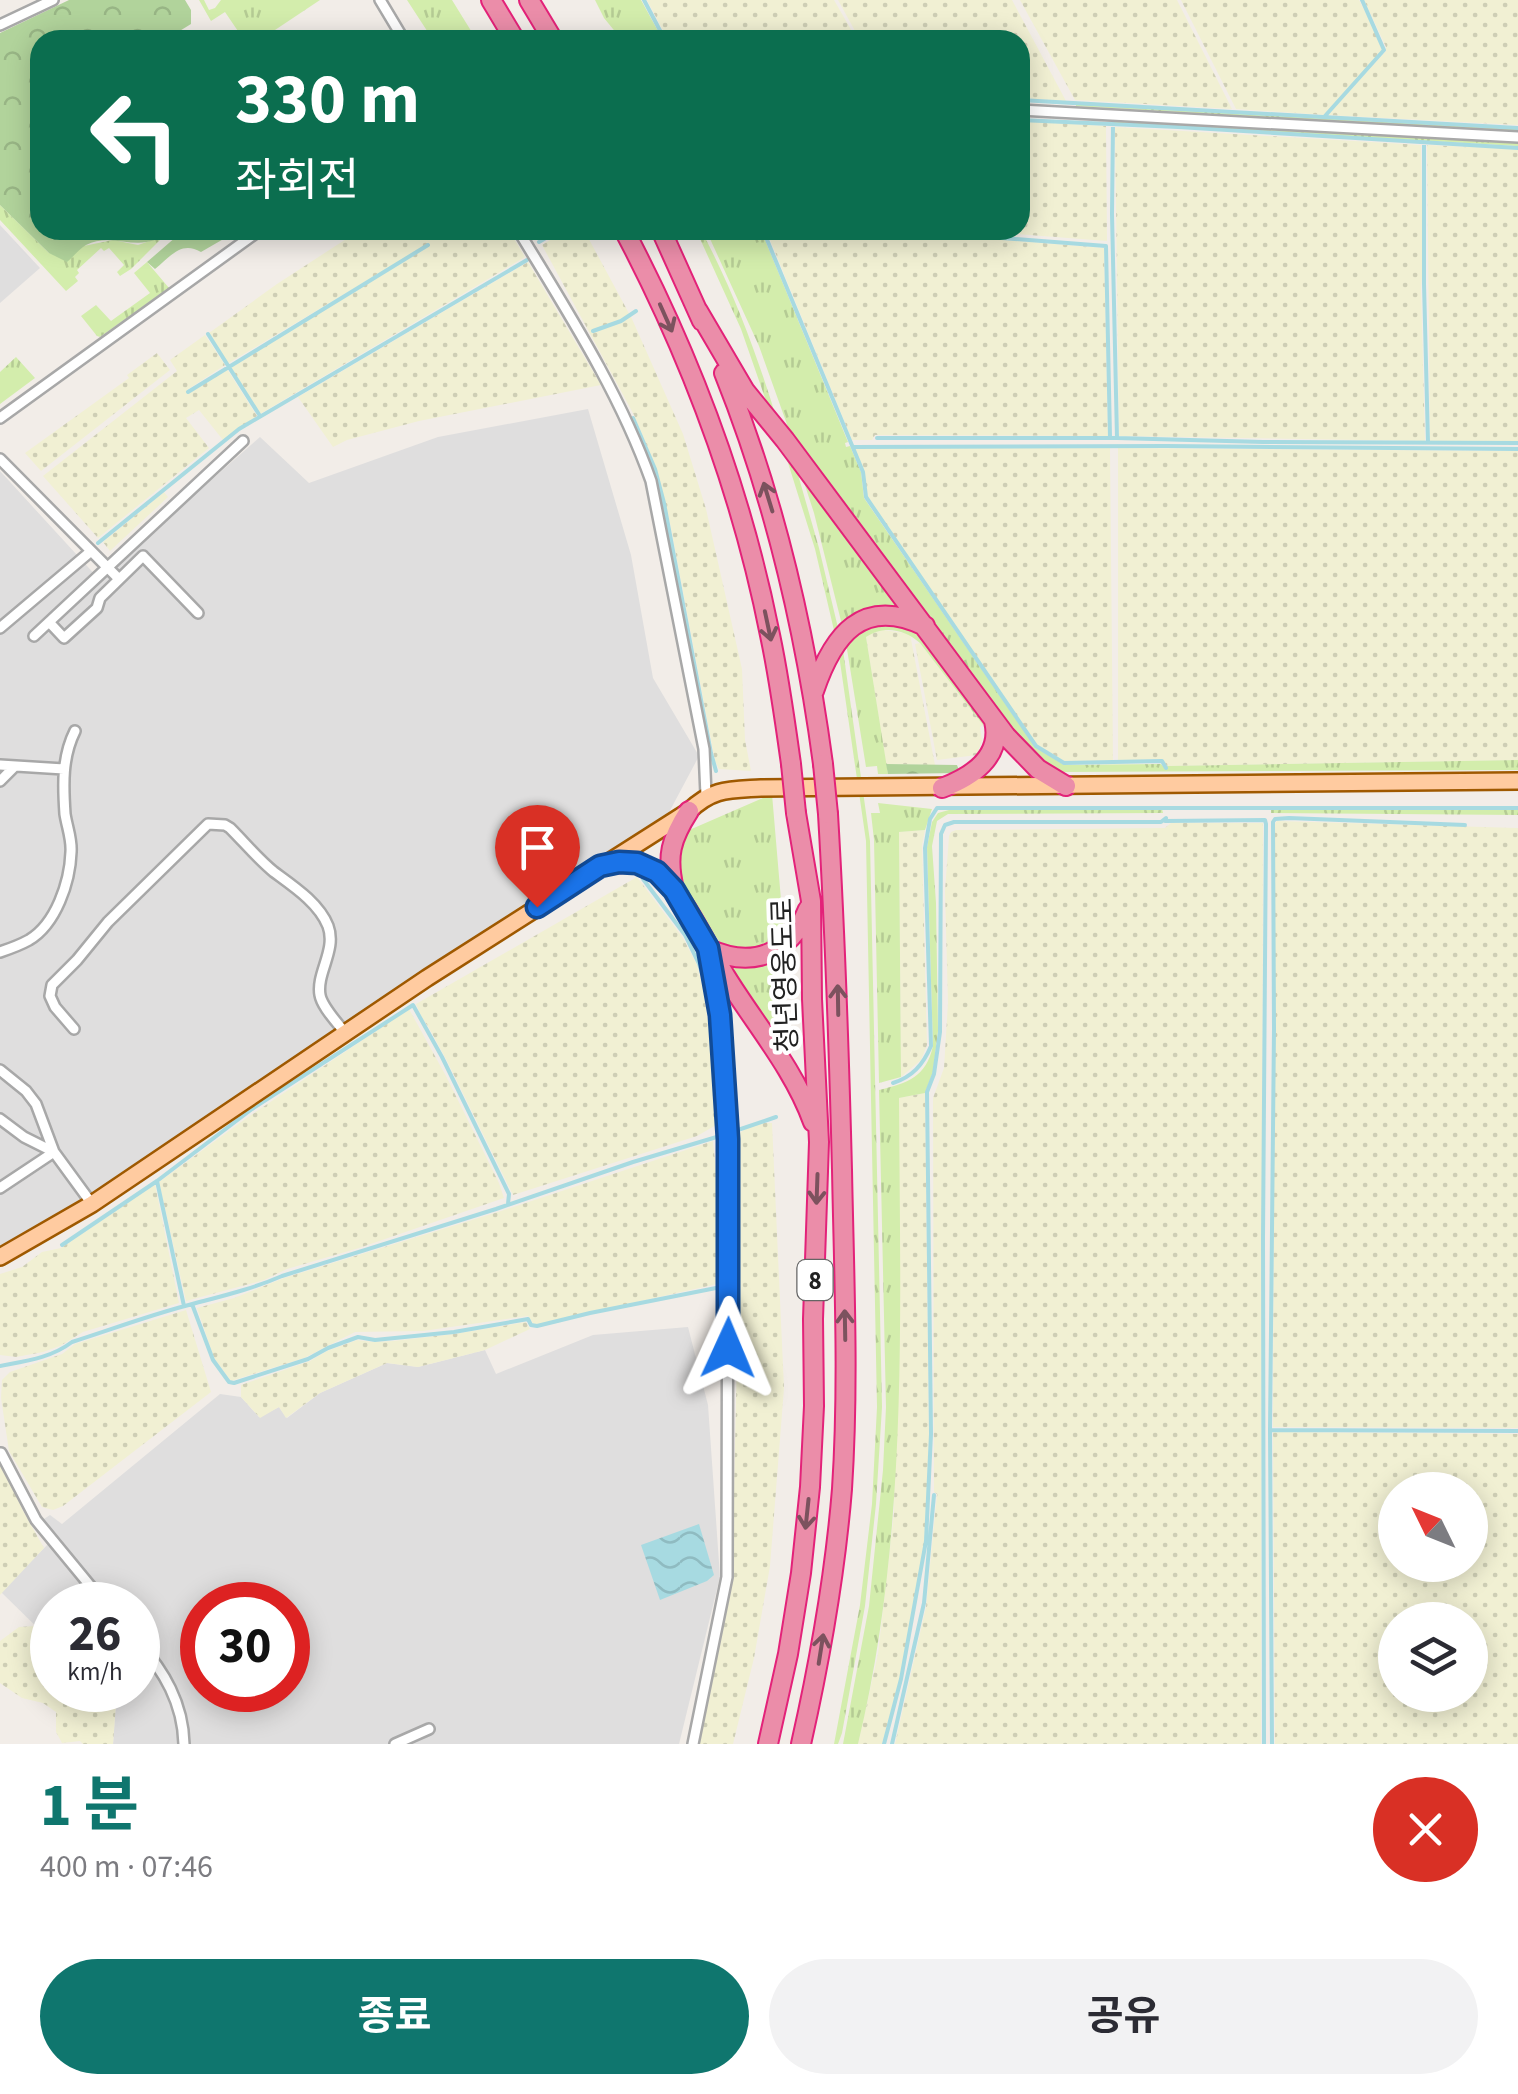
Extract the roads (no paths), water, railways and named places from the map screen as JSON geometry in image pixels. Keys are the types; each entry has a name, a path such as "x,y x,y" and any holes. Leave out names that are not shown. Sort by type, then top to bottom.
{"highway":[{"path":"491,0 508,30"},
{"path":"529,0 547,30"},
{"name":"청년영웅도로","path":"629,240 696,388 740,510 770,633 811,901 819,1142 810,1488 788,1654 768,1744"},
{"name":"청년영웅도로","path":"665,240 698,311 770,501 814,693 828,814 837,986 846,1407 832,1577 820,1660 801,1744"},
{"path":"698,311 744,391 1024,757 1066,786"},
{"path":"814,693 831,650 864,619 897,616 926,626"},
{"path":"942,788 972,775 987,758 995,741 992,714"},
{"path":"674,890 670,850 676,831 690,811"},
{"path":"600,866 637,863 657,872 674,890 797,1086 819,1142"},
{"path":"708,948 740,959 758,958 776,950 803,922 811,901"}],"main road":[{"path":"0,1257 92,1204 345,1033 690,811 706,795 761,788 1518,781"}],"street":[{"path":"0,24 52,0"},
{"path":"380,0 398,30"},
{"path":"1030,111 1518,137"},
{"path":"0,418 246,240"},
{"path":"524,240 602,368 651,481 704,748 706,795"},
{"path":"34,636 243,441"},
{"path":"0,459 119,579"},
{"path":"0,628 90,552"},
{"path":"49,622 64,638 144,556 198,613"},
{"path":"0,952 41,931 64,890 71,854 64,769 66,748 76,731"},
{"path":"0,765 64,769"},
{"path":"0,781 15,766"},
{"path":"74,1028 55,1007 50,996 52,984 108,922 208,824 230,828 276,873 290,881 322,916 330,936 320,998 345,1033"},
{"path":"693,1744 727,1577 728,1139 720,1015 708,948"},
{"path":"0,1070 36,1104 54,1152 92,1204"},
{"path":"0,1120 54,1152"},
{"path":"0,1188 54,1152"},
{"path":"0,1452 36,1520 87,1582"},
{"path":"160,1668 179,1710 184,1744"},
{"path":"395,1744 429,1729"}],"water":[{"path":"699,1524 714,1575 660,1600 641,1545"}],"waterway":[{"path":"644,0 660,30"},
{"path":"1325,116 1384,50 1362,0"},
{"path":"1030,101 1518,128"},
{"path":"1030,120 1518,148"},
{"path":"1113,124 1117,438"},
{"path":"1424,143 1428,443"},
{"path":"767,240 863,472 866,497 1036,746 1064,763 1162,761 1166,768"},
{"path":"1028,240 1106,246 1110,437"},
{"path":"188,392 428,245"},
{"path":"98,543 239,429 527,260"},
{"path":"593,331 636,311"},
{"path":"208,334 260,416"},
{"path":"633,418 655,469 664,503 716,771"},
{"path":"877,438 1518,443"},
{"path":"853,447 1518,449"},
{"path":"893,1083 916,1069 931,1046 925,848 930,819 937,808 1518,808"},
{"path":"884,1744 901,1679 926,1541 931,1434 927,1092 934,1074 940,1032 941,834 945,825 954,822 1161,822 1166,818"},
{"path":"1272,1744 1273,822 1289,818 1465,825"},
{"path":"1165,821 1265,820 1266,824 1264,1744"},
{"path":"192,1304 213,1360 229,1382 234,1383 308,1359 358,1337 375,1340 454,1332 528,1319 537,1326 721,1287 721,1121 709,995 685,935 643,879"},
{"path":"62,1245 157,1181 252,1109 413,1005 509,1194 508,1204"},
{"path":"729,1133 776,1117"},
{"path":"0,1366 47,1355 72,1342 720,1136"},
{"path":"157,1181 184,1306"},
{"path":"1270,1430 1518,1431"},
{"path":"892,1744 924,1603 934,1495"}]}
